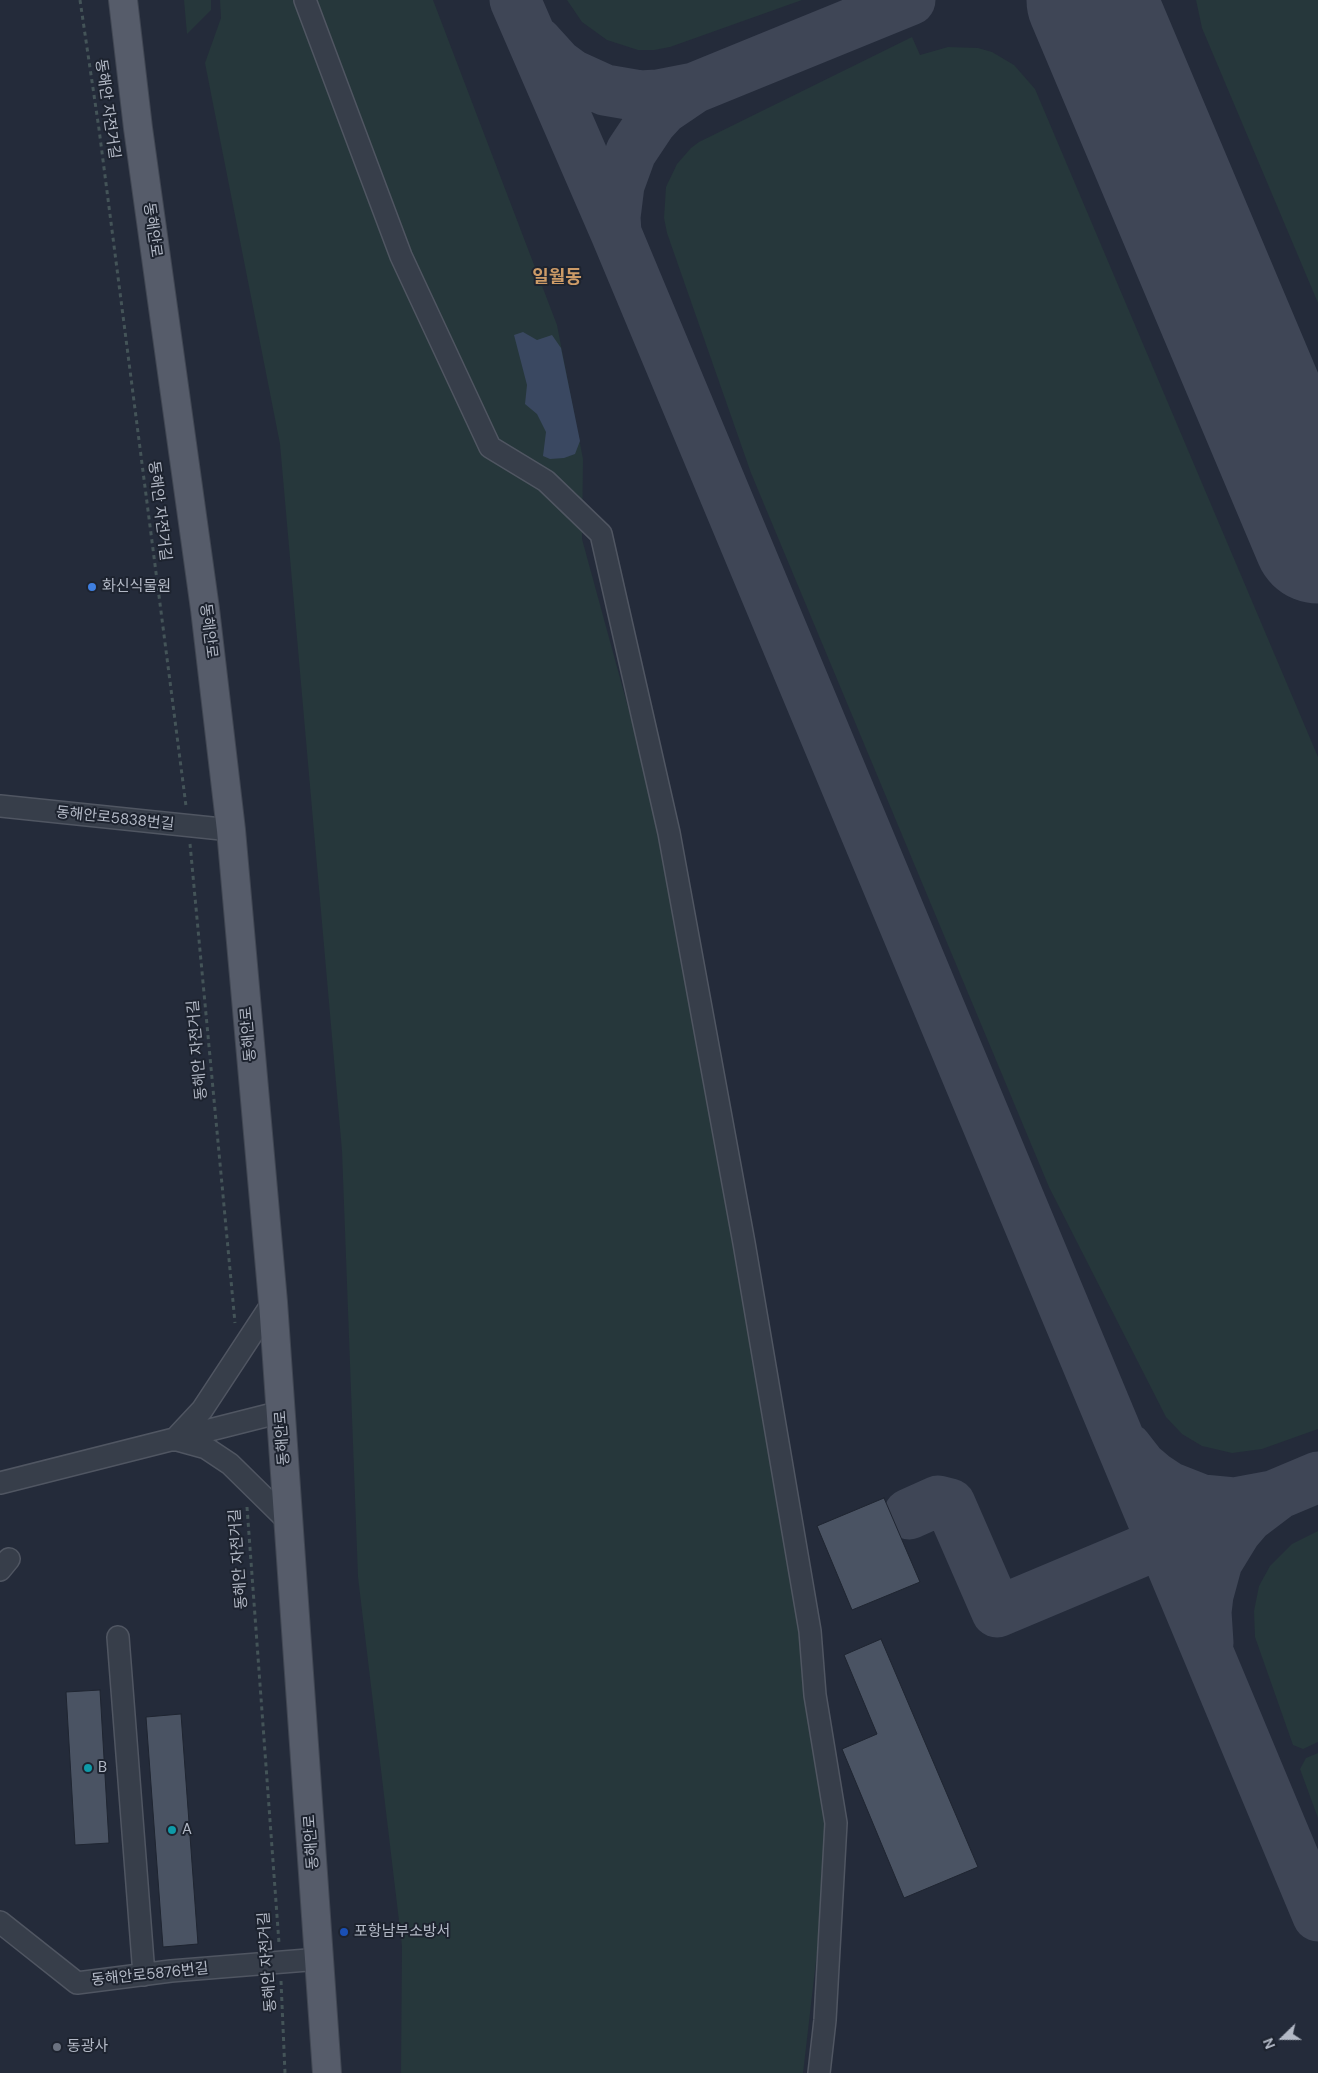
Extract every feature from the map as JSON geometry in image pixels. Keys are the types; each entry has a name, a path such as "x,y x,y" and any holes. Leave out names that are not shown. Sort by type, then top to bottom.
{"main road":[{"name":"동해안로","path":"123,0 138,128 206,618 231,830 273,1302 320,1958 326,2073"}],"street":[{"path":"305,0 402,256 490,447 546,481 601,534 669,833 744,1243 810,1632 816,1695 836,1823 825,2020 819,2073"},
{"name":"동해안로5838번길","path":"0,806 231,830"},
{"path":"174,1440 202,1410 273,1302"},
{"path":"0,1483 281,1412"},
{"path":"174,1440 206,1448 230,1464 289,1522"},
{"path":"118,1638 144,1975"},
{"name":"동해안로5876번길","path":"0,1922 77,1983 320,1958"}],"path":[{"name":"동해안 자전거길","path":"80,0 99,129 188,827 236,1331"},
{"name":"동해안 자전거길","path":"246,1502 280,1962 286,2073"}],"shaded area":[{"path":"184,0 211,0 211,10 187,34"},
{"path":"220,0 433,0 557,325 583,459 582,539 649,784 770,1426 832,1824 803,2073 401,2073 402,1946 358,1577 342,1151 280,444 205,63 221,18"},
{"path":"567,0 802,0 670,47 638,50 607,40 582,22"},
{"path":"1196,0 1318,0 1318,303 1202,28"},
{"path":"912,37 920,55 948,47 978,48 992,52 1014,65 1035,89 1318,757 1318,1429 1262,1449 1232,1453 1202,1446 1182,1434 1166,1417 1049,1187 751,473 667,233 664,218 666,187 677,164 691,148 699,142"},
{"path":"1318,1531 1318,1742 1303,1749 1293,1745 1255,1637 1254,1611 1259,1586 1270,1566 1292,1544"},
{"path":"1318,1753 1318,1818 1300,1769 1306,1758"}],"water":[{"path":"523,332 537,340 552,335 561,348 580,441 575,454 564,458 550,459 543,456 546,432 537,414 525,404 527,385 514,335"}],"building":[{"path":"884,1498 920,1582 852,1610 817,1526"},
{"path":"881,1639 978,1867 904,1898 842,1749 877,1734 844,1655"},
{"name":"B","path":"100,1690 109,1843 75,1845 66,1692"},
{"name":"A","path":"181,1714 198,1944 163,1947 146,1717"}],"taxiway":[{"path":"515,0 616,233 1318,1916"},
{"path":"694,88 910,0"},
{"path":"1073,0 1102,26"},
{"path":"537,42 557,64 572,75 605,90 640,96 658,95 694,88 663,109 651,122 631,152 619,185 615,217 616,233"},
{"path":"1127,1448 1141,1466 1154,1477 1169,1487 1202,1500 1234,1503 1277,1495 1248,1517 1236,1531 1217,1562 1208,1595 1206,1612 1208,1643"},
{"path":"909,1514 938,1501 950,1504 997,1612 1318,1477"}],"runway":[{"path":"1091,0 1318,539"}],"place":[{"name":"화신식물원","path":"92,587"},
{"name":"B","path":"88,1768"},
{"name":"A","path":"172,1830"},
{"name":"포항남부소방서","path":"344,1932"},
{"name":"동광사","path":"57,2047"}],"district":[{"name":"일월동","path":"557,278"}]}
